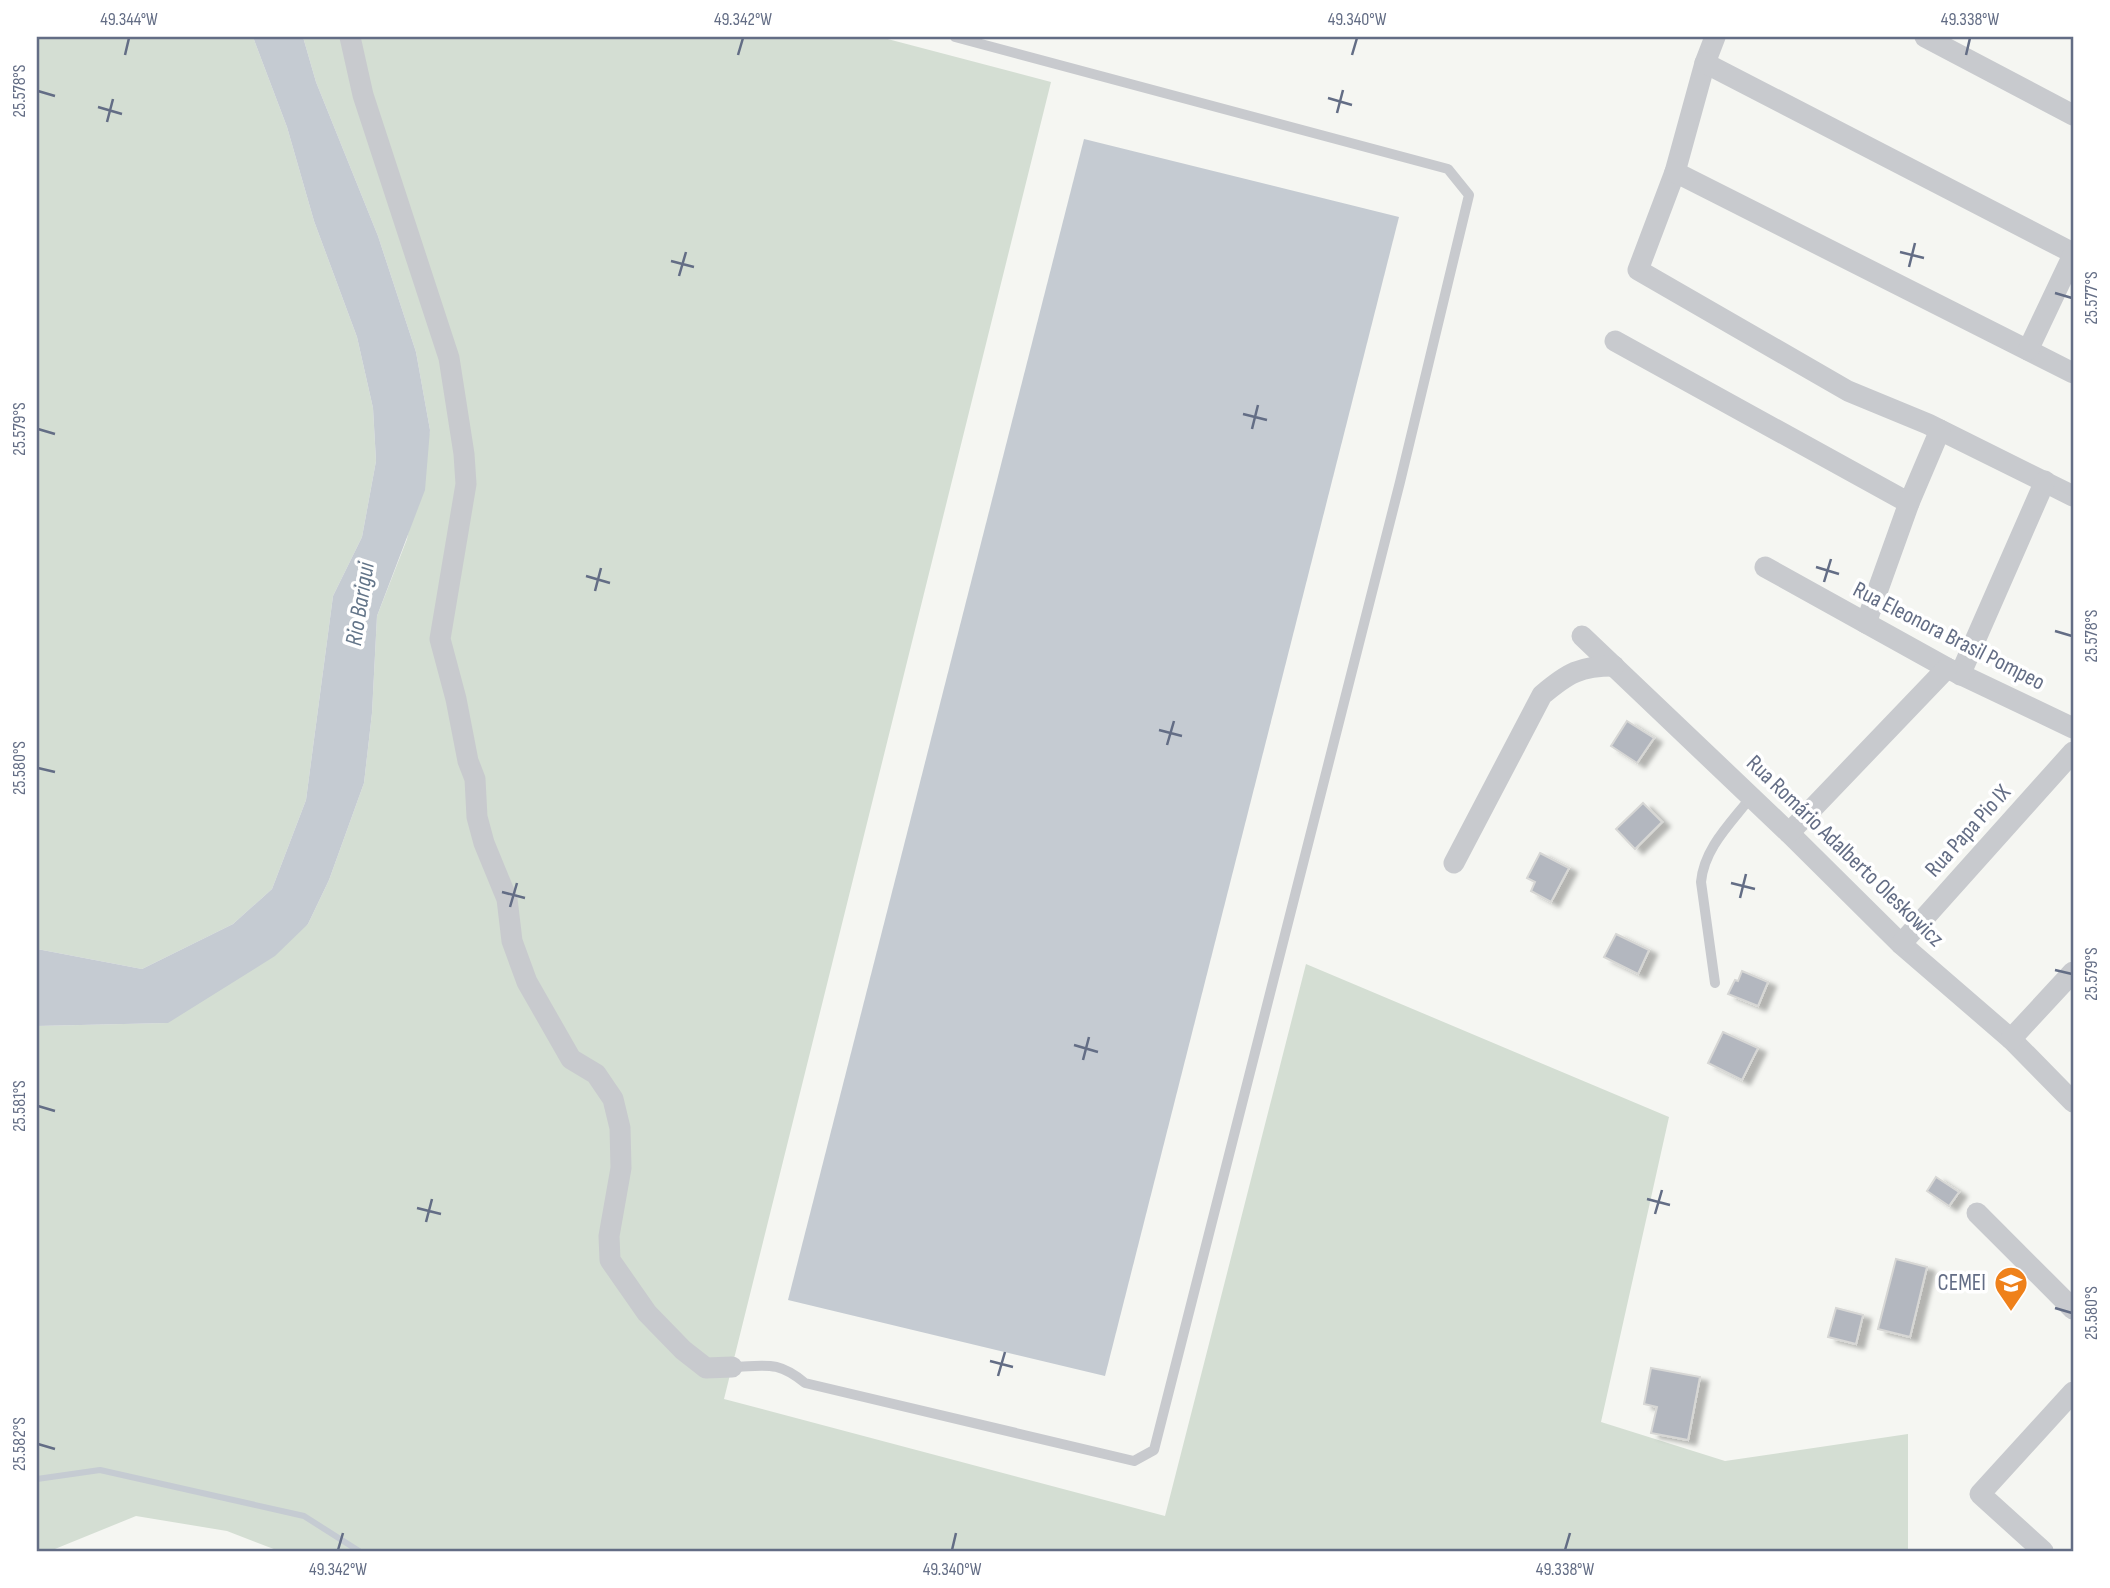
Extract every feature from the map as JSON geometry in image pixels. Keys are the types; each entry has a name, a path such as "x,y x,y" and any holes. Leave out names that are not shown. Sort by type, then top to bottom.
{"street":[{"path":"351,37 363,95 449,358 466,484 440,639 456,699 468,761 475,779 477,817 507,899 512,942 527,982 555,1034 572,1059 596,1074 613,1099 620,1128 621,1168 609,1236 610,1259 647,1313 683,1350 706,1368 732,1367"},
{"path":"1714,37 1675,172 1638,270 1848,391 1940,430 2073,496"},
{"path":"1925,37 2073,115"},
{"path":"1705,64 2073,254 2028,350"},
{"path":"1675,172 2073,373"},
{"path":"1615,341 1909,503"},
{"path":"1866,624 1909,503 1940,430"},
{"path":"1789,833 1953,672 2045,481"},
{"name":"Rua Eleonora Brasil Pompeo","path":"1765,567 1953,672 2073,728"},
{"name":"Rua Romário Adalberto Oleskowicz","path":"1582,636 1901,944 2011,1039 2073,1102"},
{"path":"1454,863 1542,695 1559,680 1588,666 1614,666"},
{"name":"Rua Papa Pio IX","path":"1901,944 2073,752"},
{"path":"2011,1039 2073,972"},
{"path":"1977,1213 2073,1309"},
{"path":"2043,1551 1980,1494 2073,1392"}],"lane":[{"path":"732,1367 776,1366 788,1370 805,1383 1134,1461 1154,1450 1400,482 1469,195 1448,169 955,37"},
{"path":"1715,983 1702,869 1712,847 1751,797"}],"shaded area":[{"path":"37,37 253,37 287,127 314,221 357,337 373,408 376,461 362,537 333,596 306,800 272,889 233,924 142,969 37,949"},
{"path":"303,37 880,37 1051,82 724,1399 1165,1516 1306,964 1669,1117 1601,1422 1725,1461 1908,1434 1908,1551 279,1551 227,1531 136,1516 50,1551 37,1551 37,1026 167,1023 308,924 329,880 364,783 372,713 377,616 407,539 430,430 416,352 378,236 316,82"}],"water":[{"name":"Rio Barigui","path":"253,37 303,37 316,82 378,236 416,352 430,430 425,490 377,616 372,713 364,783 329,880 308,924 275,956 168,1023 37,1026 37,949 142,969 233,924 272,889 306,800 333,596 362,537 376,461 373,408 357,337 314,221 287,127"},
{"path":"1084,139 1399,217 1105,1376 788,1300"}],"building":[{"path":"1627,721 1654,738 1637,763 1611,746"},
{"path":"1643,803 1662,822 1635,849 1616,829"},
{"path":"1540,853 1569,868 1551,902 1531,891 1535,882 1527,878"},
{"path":"1616,934 1649,950 1638,974 1604,957"},
{"path":"1742,971 1768,982 1758,1006 1728,994"},
{"path":"1723,1032 1758,1048 1742,1080 1708,1063"},
{"path":"1936,1177 1959,1192 1949,1206 1927,1191"},
{"path":"1896,1259 1927,1267 1910,1337 1878,1329"},
{"path":"1836,1308 1863,1315 1856,1344 1828,1337"},
{"path":"1651,1368 1700,1377 1688,1440 1651,1433 1657,1407 1644,1404"}],"waterway":[{"path":"37,1479 100,1470 304,1516 359,1551"}],"place":[{"name":"CEMEI","path":"2011,1313"}]}
